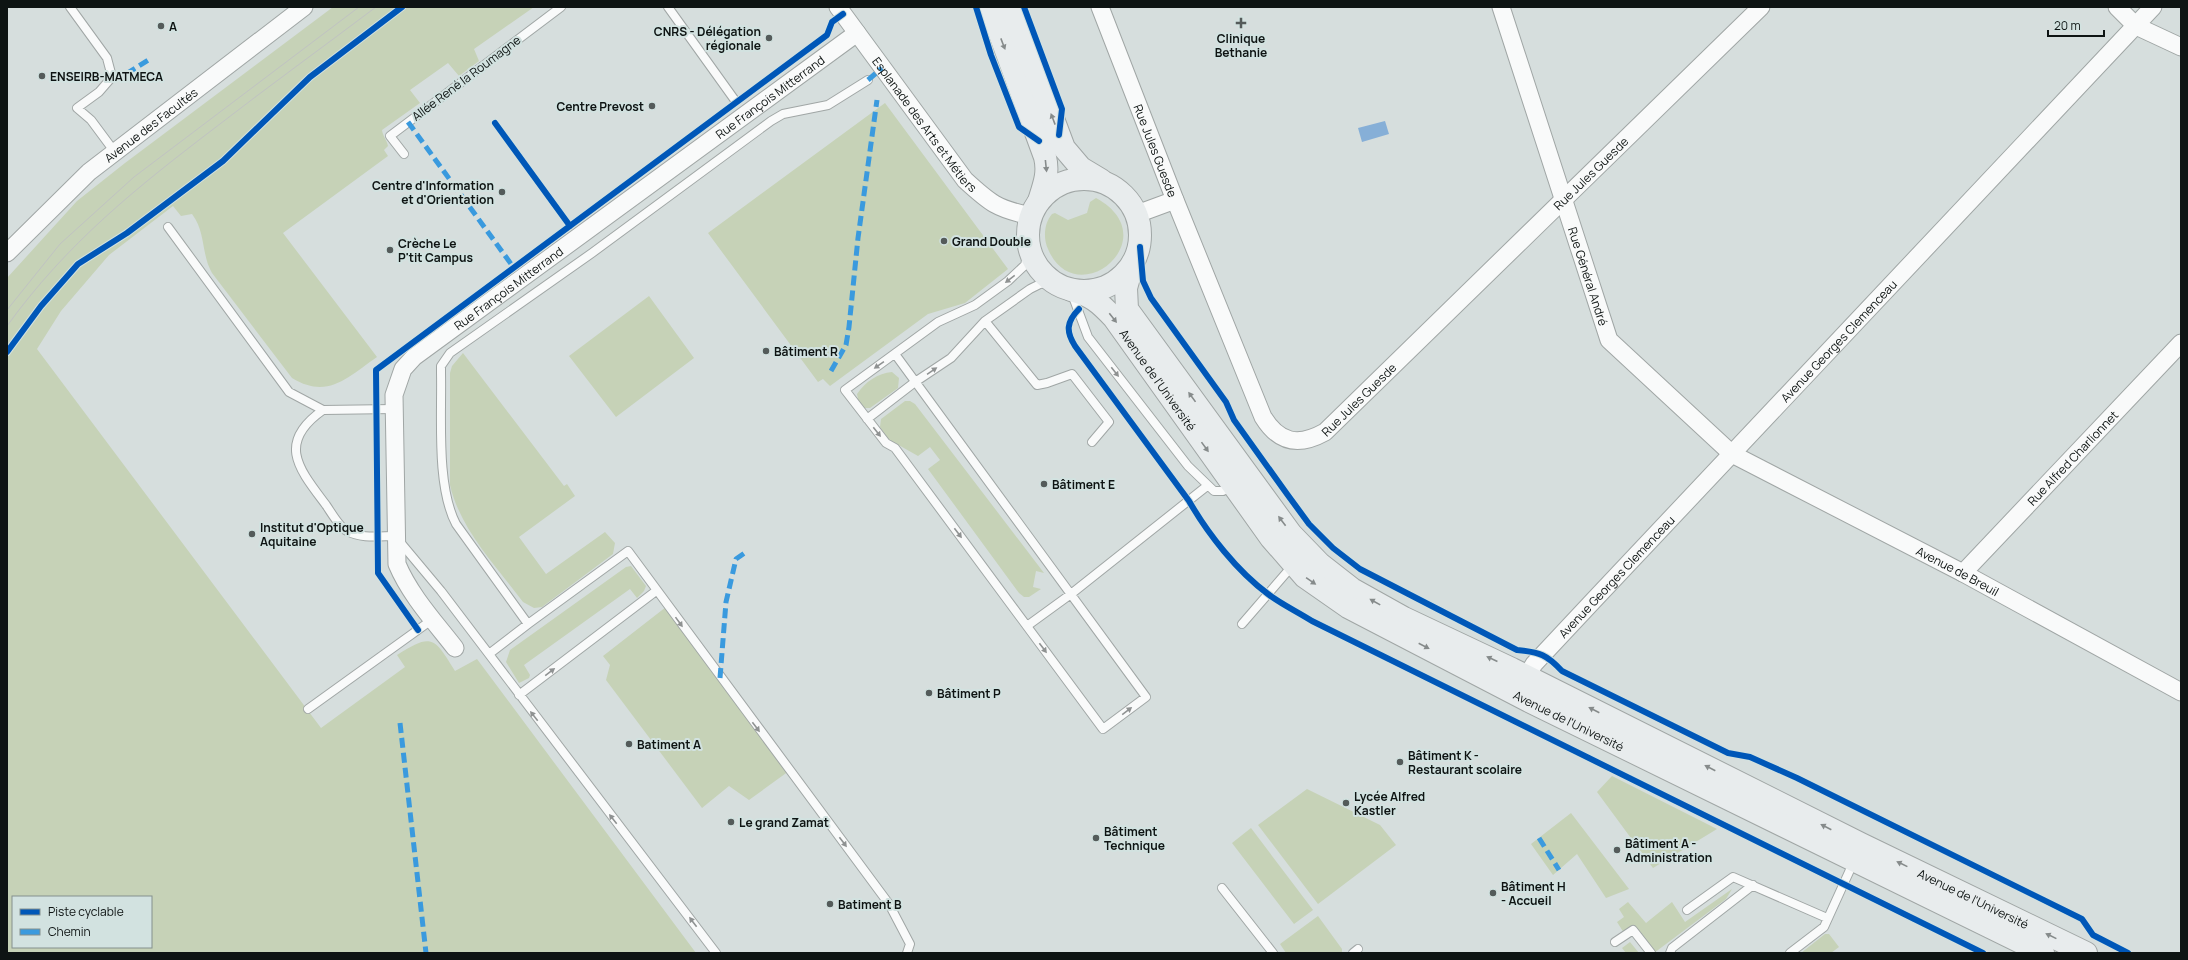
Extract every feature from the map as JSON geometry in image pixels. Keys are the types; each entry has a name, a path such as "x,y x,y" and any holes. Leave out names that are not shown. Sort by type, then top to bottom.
{"street":[{"name":"Avenue des Facultés","path":"7,253 56,202 114,151 304,7"},
{"name":"Esplanade des Arts et Métiers","path":"838,7 965,180 984,198 1004,210 1035,208"},
{"path":"990,7 1048,168 1046,179 1028,231 1029,247 1034,261 1042,273 1062,286 1089,291 1106,286 1122,277 1133,263 1140,247 1141,230 1137,214 1129,199 1116,188 1081,168 1064,148 1016,26 1011,7"},
{"name":"Rue Jules Guesde","path":"1100,7 1175,200 1263,417 1271,430 1283,438 1300,442 1313,439 1325,432 1562,199 1747,13 1761,7"},
{"name":"Rue Général André","path":"1501,7 1562,199 1609,340 1732,454"},
{"path":"2117,7 2136,26 2181,47"},
{"name":"Avenue Georges Clemenceau","path":"1527,676 1534,664 2153,7"},
{"name":"Rue François Mitterrand","path":"455,648 403,580 397,564 395,536 394,395 403,369 414,357 857,33"},
{"path":"1035,208 1051,189 1067,181 1084,178 1101,180"},
{"path":"1137,214 1175,200"},
{"name":"Avenue de l'Université","path":"1133,263 1126,288 1127,309 1240,480"},
{"name":"Avenue de l'Université","path":"1062,286 1088,294 1100,302 1240,480 1291,534 1300,557 1305,577 1348,607 1529,701 1858,852 2086,953"},
{"name":"Rue Alfred Charlionnet","path":"1963,573 2181,343"},
{"name":"Avenue de Breuil","path":"1732,454 1963,573 2181,692"},
{"name":"Avenue de l'Université","path":"1300,557 1352,589 1404,618 1527,676 1858,852 2043,953"}],"lane":[{"path":"70,7 107,58 112,77 99,92 77,108 91,120 114,151"},
{"name":"Allée René la Roumagne","path":"404,154 390,136 560,7"},
{"path":"668,7 734,98"},
{"path":"528,624 464,536 448,510 443,478 441,372 444,360 450,353 592,253 771,121 783,114 828,105 868,80"},
{"path":"168,227 289,392 323,410 394,409"},
{"path":"895,354 1146,697 1103,729 895,448 886,443 845,390 938,322 975,305 1018,273 1025,265 1029,247"},
{"path":"867,419 915,382 951,358 985,321 1030,289 1040,284 1062,286 1088,337 1188,466 1207,486 1214,491 1223,490 1240,480"},
{"path":"985,321 1037,385 1072,374 1109,422 1092,442"},
{"path":"323,410 300,430 296,445 302,473 345,531 361,536 395,536 489,654 518,695 716,953"},
{"path":"1027,626 1071,594 1207,486"},
{"path":"489,654 628,551 656,591 889,904 910,944 907,953"},
{"path":"1242,624 1300,557"},
{"path":"518,695 656,591"},
{"path":"308,709 433,619"},
{"path":"1790,953 1824,927 1858,852"},
{"path":"1687,910 1733,877 1828,918"},
{"path":"1670,953 1672,948 1753,886"},
{"path":"1222,888 1273,953"},
{"path":"1615,942 1633,930 1651,953"}],"green space":[{"path":"333,7 534,7 474,49 479,61 459,76 448,63 410,90 420,103 382,130 388,146 384,150 388,156 283,233 377,357 357,372 337,383 327,386 316,387 292,378 212,273 206,258 202,236 192,214 181,216 173,206 109,255 61,311 37,349 321,728 405,667 397,655 418,643 425,641 437,645 455,671 477,659 696,953 7,953 7,278 77,201 125,163"},
{"path":"885,103 1008,269 965,303 928,314 830,386 823,379 818,382 708,233"},
{"path":"1096,198 1116,214 1123,232 1120,249 1110,263 1095,272 1078,274 1061,267 1048,249 1045,241 1046,226 1049,218 1055,213 1068,220 1087,213 1090,202"},
{"path":"649,296 694,358 616,417 569,356"},
{"path":"463,353 564,486 567,484 575,496 519,537 546,574 605,532 615,543 613,554 542,607 534,608 523,602 491,561 470,532 455,501 450,485 450,373 452,366"},
{"path":"892,372 899,378 898,388 870,408 864,408 859,404 857,394 864,386 877,376"},
{"path":"905,401 910,401 915,404 1044,573 1036,571 1033,587 1041,589 1029,597 1024,597 1019,593 928,469 940,460 930,447 918,456 888,439 880,427 881,419"},
{"path":"631,566 646,586 644,591 637,598 630,589 524,665 530,675 529,678 519,683 506,662 510,650 626,567"},
{"path":"666,607 789,771 749,800 729,786 702,808 606,680 610,665 603,656"},
{"path":"1612,776 1717,829 1653,868 1597,792"},
{"path":"1307,789 1380,825 1396,845 1318,904 1258,825"},
{"path":"1571,813 1629,889 1606,898 1577,854 1553,875 1531,844"},
{"path":"1251,828 1313,910 1294,924 1232,843"},
{"path":"1732,889 1726,899 1654,953 1633,927 1624,933 1617,922 1624,917 1619,909 1628,902 1646,923 1672,902 1685,922"},
{"path":"1318,916 1342,949 1342,953 1286,953 1280,944"},
{"path":"1825,934 1829,934 1839,947 1831,953 1801,953"},
{"path":"1630,942 1639,953 1626,953 1622,948"}],"water":[{"path":"1385,121 1389,134 1362,142 1358,128"}],"tram line":[{"path":"7,310 60,244 134,177 359,7"},
{"path":"7,326 54,268 104,218 158,172 376,7"}],"marked path":[{"path":"112,77 126,74 150,59"},
{"path":"868,80 882,68"},
{"path":"831,371 846,345 858,238 877,100"},
{"path":"408,122 514,268"},
{"path":"720,678 726,602 736,559 746,552"},
{"path":"400,723 426,953"},
{"path":"1539,838 1559,870"}],"cycle path":[{"path":"7,352 41,306 78,264 127,233 223,161 310,77 402,7"},
{"path":"976,7 991,55 1019,127 1039,141"},
{"path":"1024,7 1062,109 1059,135"},
{"path":"418,630 378,573 376,370 827,35 832,22 843,14"},
{"path":"495,123 570,226"},
{"path":"1140,247 1143,281 1151,298 1226,402 1234,420 1309,524 1333,548 1360,569 1517,650 1542,655 1552,661 1562,671 1728,753 1750,757 1797,778 2082,919 2093,935 2128,953"},
{"path":"1079,309 1072,318 1069,327 1070,336 1075,346 1189,501 1214,539 1234,563 1256,585 1273,598 1312,621 1983,953"}],"place":[{"name":"Clinique Bethanie","path":"1241,23"},
{"name":"A","path":"161,26"},
{"name":"CNRS - Délégation régionale","path":"769,38"},
{"name":"ENSEIRB-MATMECA","path":"42,76"},
{"name":"Centre Prevost","path":"652,106"},
{"name":"Centre d'Information et d'Orientation","path":"502,192"},
{"name":"Grand Double","path":"944,241"},
{"name":"Crèche Le P'tit Campus","path":"390,250"},
{"name":"Bâtiment R","path":"766,351"},
{"name":"Bâtiment E","path":"1044,484"},
{"name":"Institut d'Optique Aquitaine","path":"252,534"},
{"name":"Bâtiment P","path":"929,693"},
{"name":"Batiment A","path":"629,744"},
{"name":"Bâtiment K - Restaurant scolaire","path":"1400,762"},
{"name":"Lycée Alfred Kastler","path":"1346,803"},
{"name":"Le grand Zamat","path":"731,822"},
{"name":"Bâtiment Technique","path":"1096,838"},
{"name":"Bâtiment A - Administration","path":"1617,850"},
{"name":"Bâtiment H - Accueil","path":"1493,893"},
{"name":"Batiment B","path":"830,904"}]}
